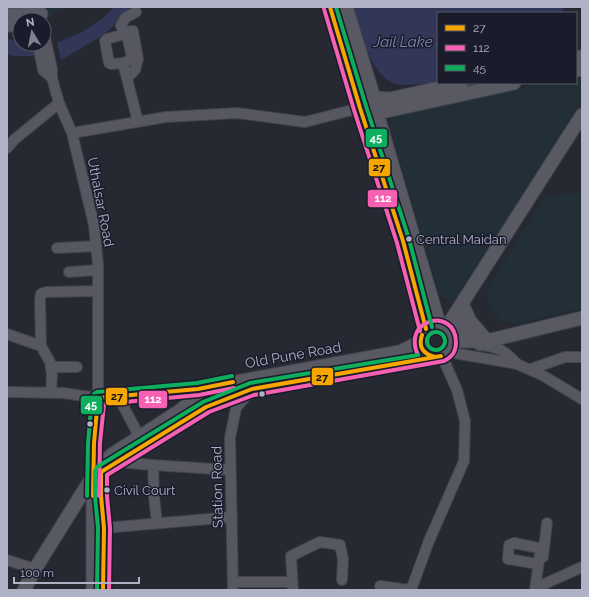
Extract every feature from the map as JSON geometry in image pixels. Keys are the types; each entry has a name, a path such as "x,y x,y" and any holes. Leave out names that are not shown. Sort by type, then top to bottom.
{"main road":[{"path":"330,7 360,108 403,241 426,329"},
{"path":"346,7 445,341"},
{"path":"360,108 374,98 390,98 456,84"},
{"path":"360,108 377,113 509,84"},
{"path":"490,343 445,341 433,326 426,329 420,342 424,352 429,356 445,341 462,304 582,115"},
{"path":"462,304 470,321 490,343"},
{"name":"Old Pune Road","path":"97,474 206,407 252,389 445,341 490,343 582,318"},
{"name":"Old Pune Road","path":"98,398 198,389 400,352 420,342"},
{"path":"24,590 35,569 106,460 139,436 180,410 192,400 197,394 198,389"},
{"path":"98,398 94,443 104,528 103,590"},
{"path":"93,590 97,474"}],"street":[{"path":"127,78 135,70 138,59 135,30 124,32 121,26 125,18 136,12"},
{"name":"Uthalsar Road","path":"40,52 43,70 52,78 59,103 72,133 94,225 98,270 98,398"},
{"path":"48,52 52,69 52,78"},
{"path":"123,63 138,122"},
{"path":"7,148 15,139 59,103"},
{"path":"72,133 166,117 238,113 305,122 360,108"},
{"path":"57,248 96,246"},
{"path":"69,272 98,270"},
{"path":"51,393 50,362 40,346 41,294 46,292 98,291"},
{"path":"7,334 40,346"},
{"path":"445,341 480,345 490,343 508,354 517,364"},
{"path":"445,341 531,369 582,399"},
{"path":"380,586 410,590 429,541 464,461 465,421 445,341"},
{"path":"531,369 564,358 582,357"},
{"path":"51,368 77,367"},
{"name":"Station Road","path":"233,586 230,438 236,408 252,389"},
{"path":"7,392 63,393 98,398"},
{"path":"118,396 139,436"},
{"path":"118,462 230,470"},
{"path":"153,465 154,497 157,523"},
{"path":"104,528 232,517"},
{"path":"538,588 541,579 547,523"},
{"path":"233,586 292,586 291,556 320,542 340,545 344,559 342,580"},
{"path":"7,560 35,569"},
{"path":"538,564 538,588"},
{"path":"538,588 582,567"}],"shaded area":[{"path":"46,7 65,7 52,16 52,12 47,12"},
{"path":"577,76 582,77 582,100 458,297 450,301 439,294 389,126 394,116 540,84 577,84"},
{"path":"582,193 582,308 516,324 502,322 488,305 489,286 546,195"}],"water":[{"path":"114,7 130,7 105,34 61,60 57,43 84,31 102,19"},
{"name":"Jail Lake","path":"354,7 563,7 564,12 437,12 437,82 403,85 395,84 386,79 378,71 372,61 363,39"},
{"path":"7,39 12,40 12,52 34,52 35,56 14,56 7,54"}],"transit line":[{"name":"27","path":"330,7 360,108 403,241 426,329"},
{"name":"45","path":"336,7 409,239 432,327"},
{"name":"112","path":"324,9 354,110 397,243 420,331"},
{"name":"112","path":"109,590 110,528 107,475 209,412 254,395 444,361 451,356 455,349 456,342 453,331 447,324 439,321 430,322 422,326 417,333 415,343 418,355"},
{"name":"45","path":"436,332 442,335 445,341 442,347 436,350 430,347 427,341 430,335 436,332"},
{"name":"27","path":"422,335 422,349 427,354 435,357"},
{"name":"45","path":"97,590 98,528 95,497 95,472 97,467 203,402 250,383 418,355"},
{"name":"27","path":"103,590 104,528 101,496 101,472 206,407 252,389 441,356"},
{"name":"45","path":"87,496 88,443 92,397 94,394 97,392 197,383 232,376"},
{"name":"27","path":"93,496 94,443 98,398 198,389 233,382"},
{"name":"112","path":"99,496 100,443 104,404 199,395 234,388"}],"place":[{"name":"Central Maidan","path":"409,239"},
{"name":"Civil Court","path":"107,490"}]}
